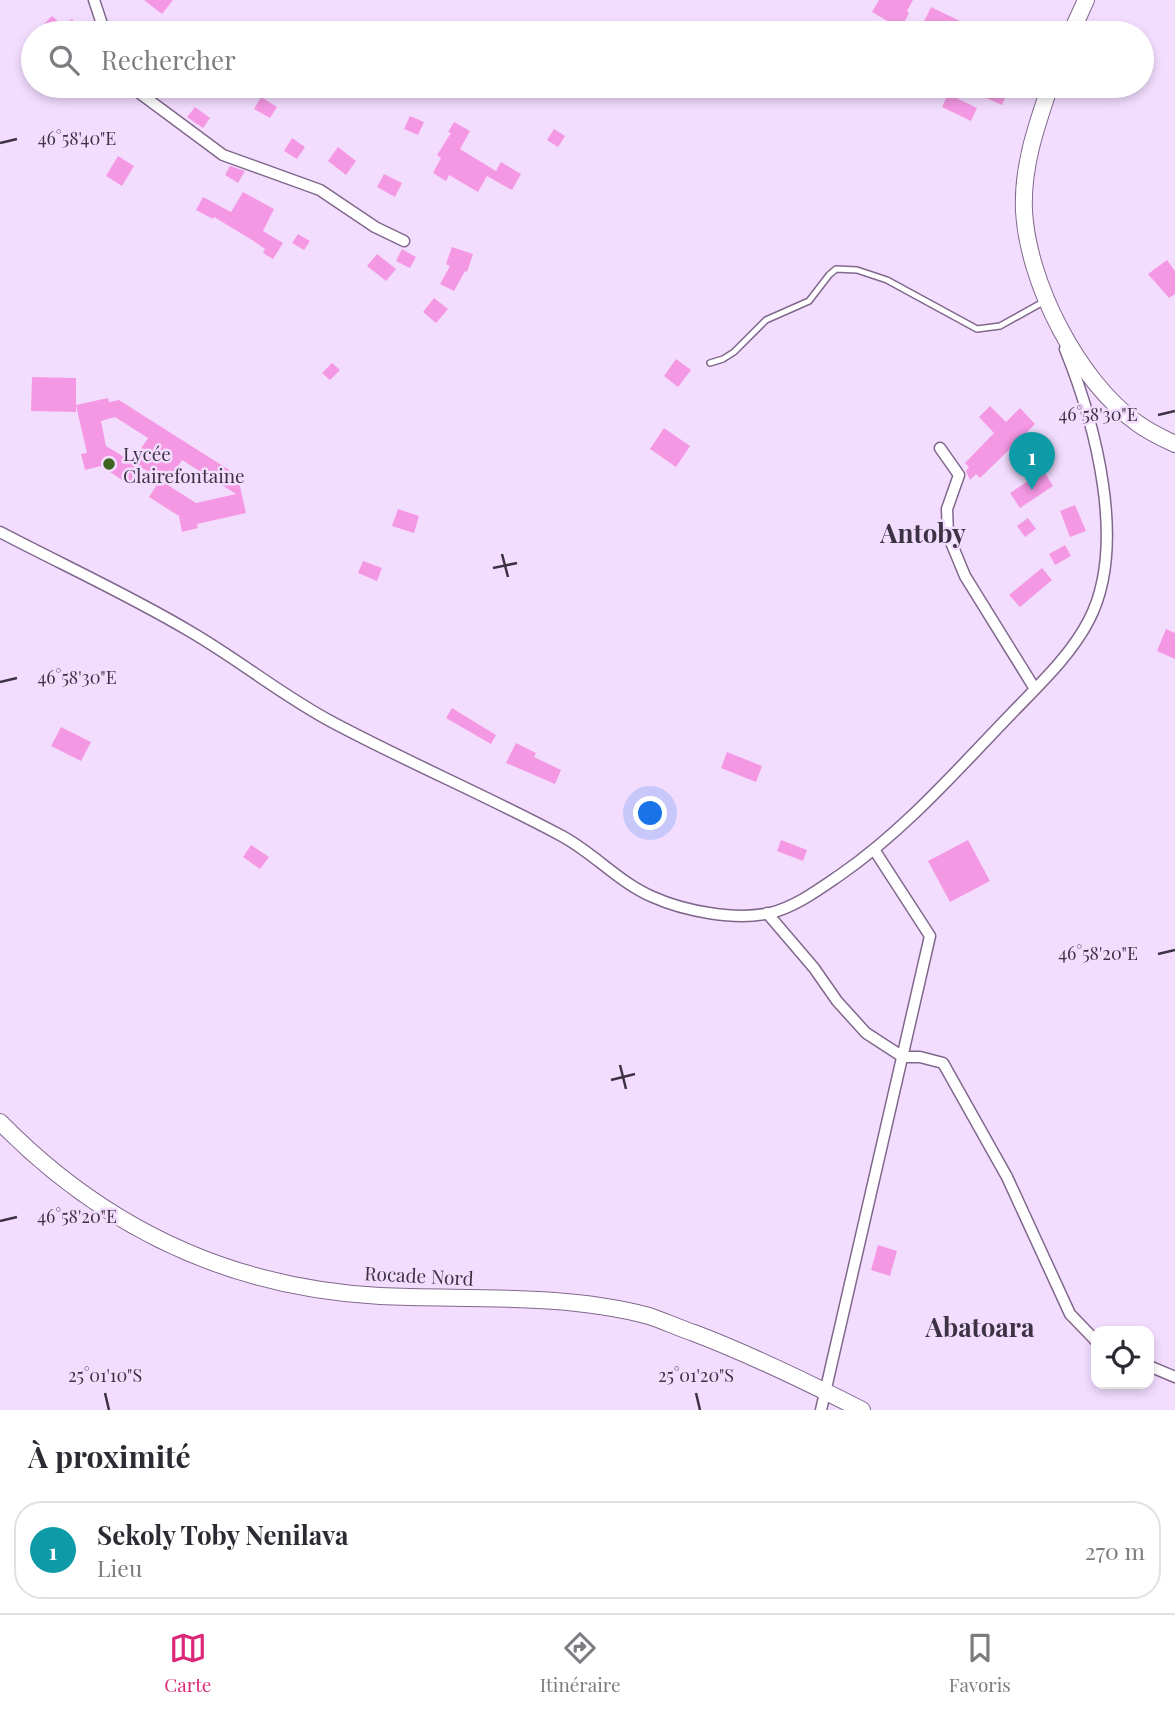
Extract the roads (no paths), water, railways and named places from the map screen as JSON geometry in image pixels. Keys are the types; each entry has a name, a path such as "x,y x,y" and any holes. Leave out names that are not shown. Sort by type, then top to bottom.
{"main road":[{"path":"1076,21 1083,1"},
{"path":"1047,98 1031,142 1025,176 1024,211 1029,247 1045,301 1069,343 1106,394 1135,422 1175,444"},
{"name":"Rocade Nord","path":"0,1122 30,1153 74,1187 145,1234 242,1273 294,1285 377,1296 550,1302 650,1317 743,1351 863,1410"}],"street":[{"path":"93,0 101,21"},
{"path":"146,98 223,155 320,190 375,227 404,242"},
{"path":"0,532 190,631 328,720 565,837 629,884 652,897 701,912 768,914 792,905 875,851 928,801 1058,665 1090,619 1098,599 1105,544 1105,496 1095,439 1070,362 1045,301"},
{"path":"940,448 959,475 947,509 948,535 965,576 1035,689"},
{"path":"821,1410 930,936 875,851"},
{"path":"768,914 866,1033 903,1057 920,1057 943,1063 1007,1177 1070,1314 1091,1336"},
{"path":"1154,1368 1175,1377"}],"lane":[{"path":"710,363 734,352 766,320 809,300 836,269 857,270 887,280 977,329 1000,326 1045,301"}],"place":[{"name":"Lycée Clairefontaine","path":"109,464"},
{"name":"Sekoly Toby Nenilava","path":"1032,490"}],"district":[{"name":"Antoby","path":"923,532"},
{"name":"Abatoara","path":"980,1326"}]}
